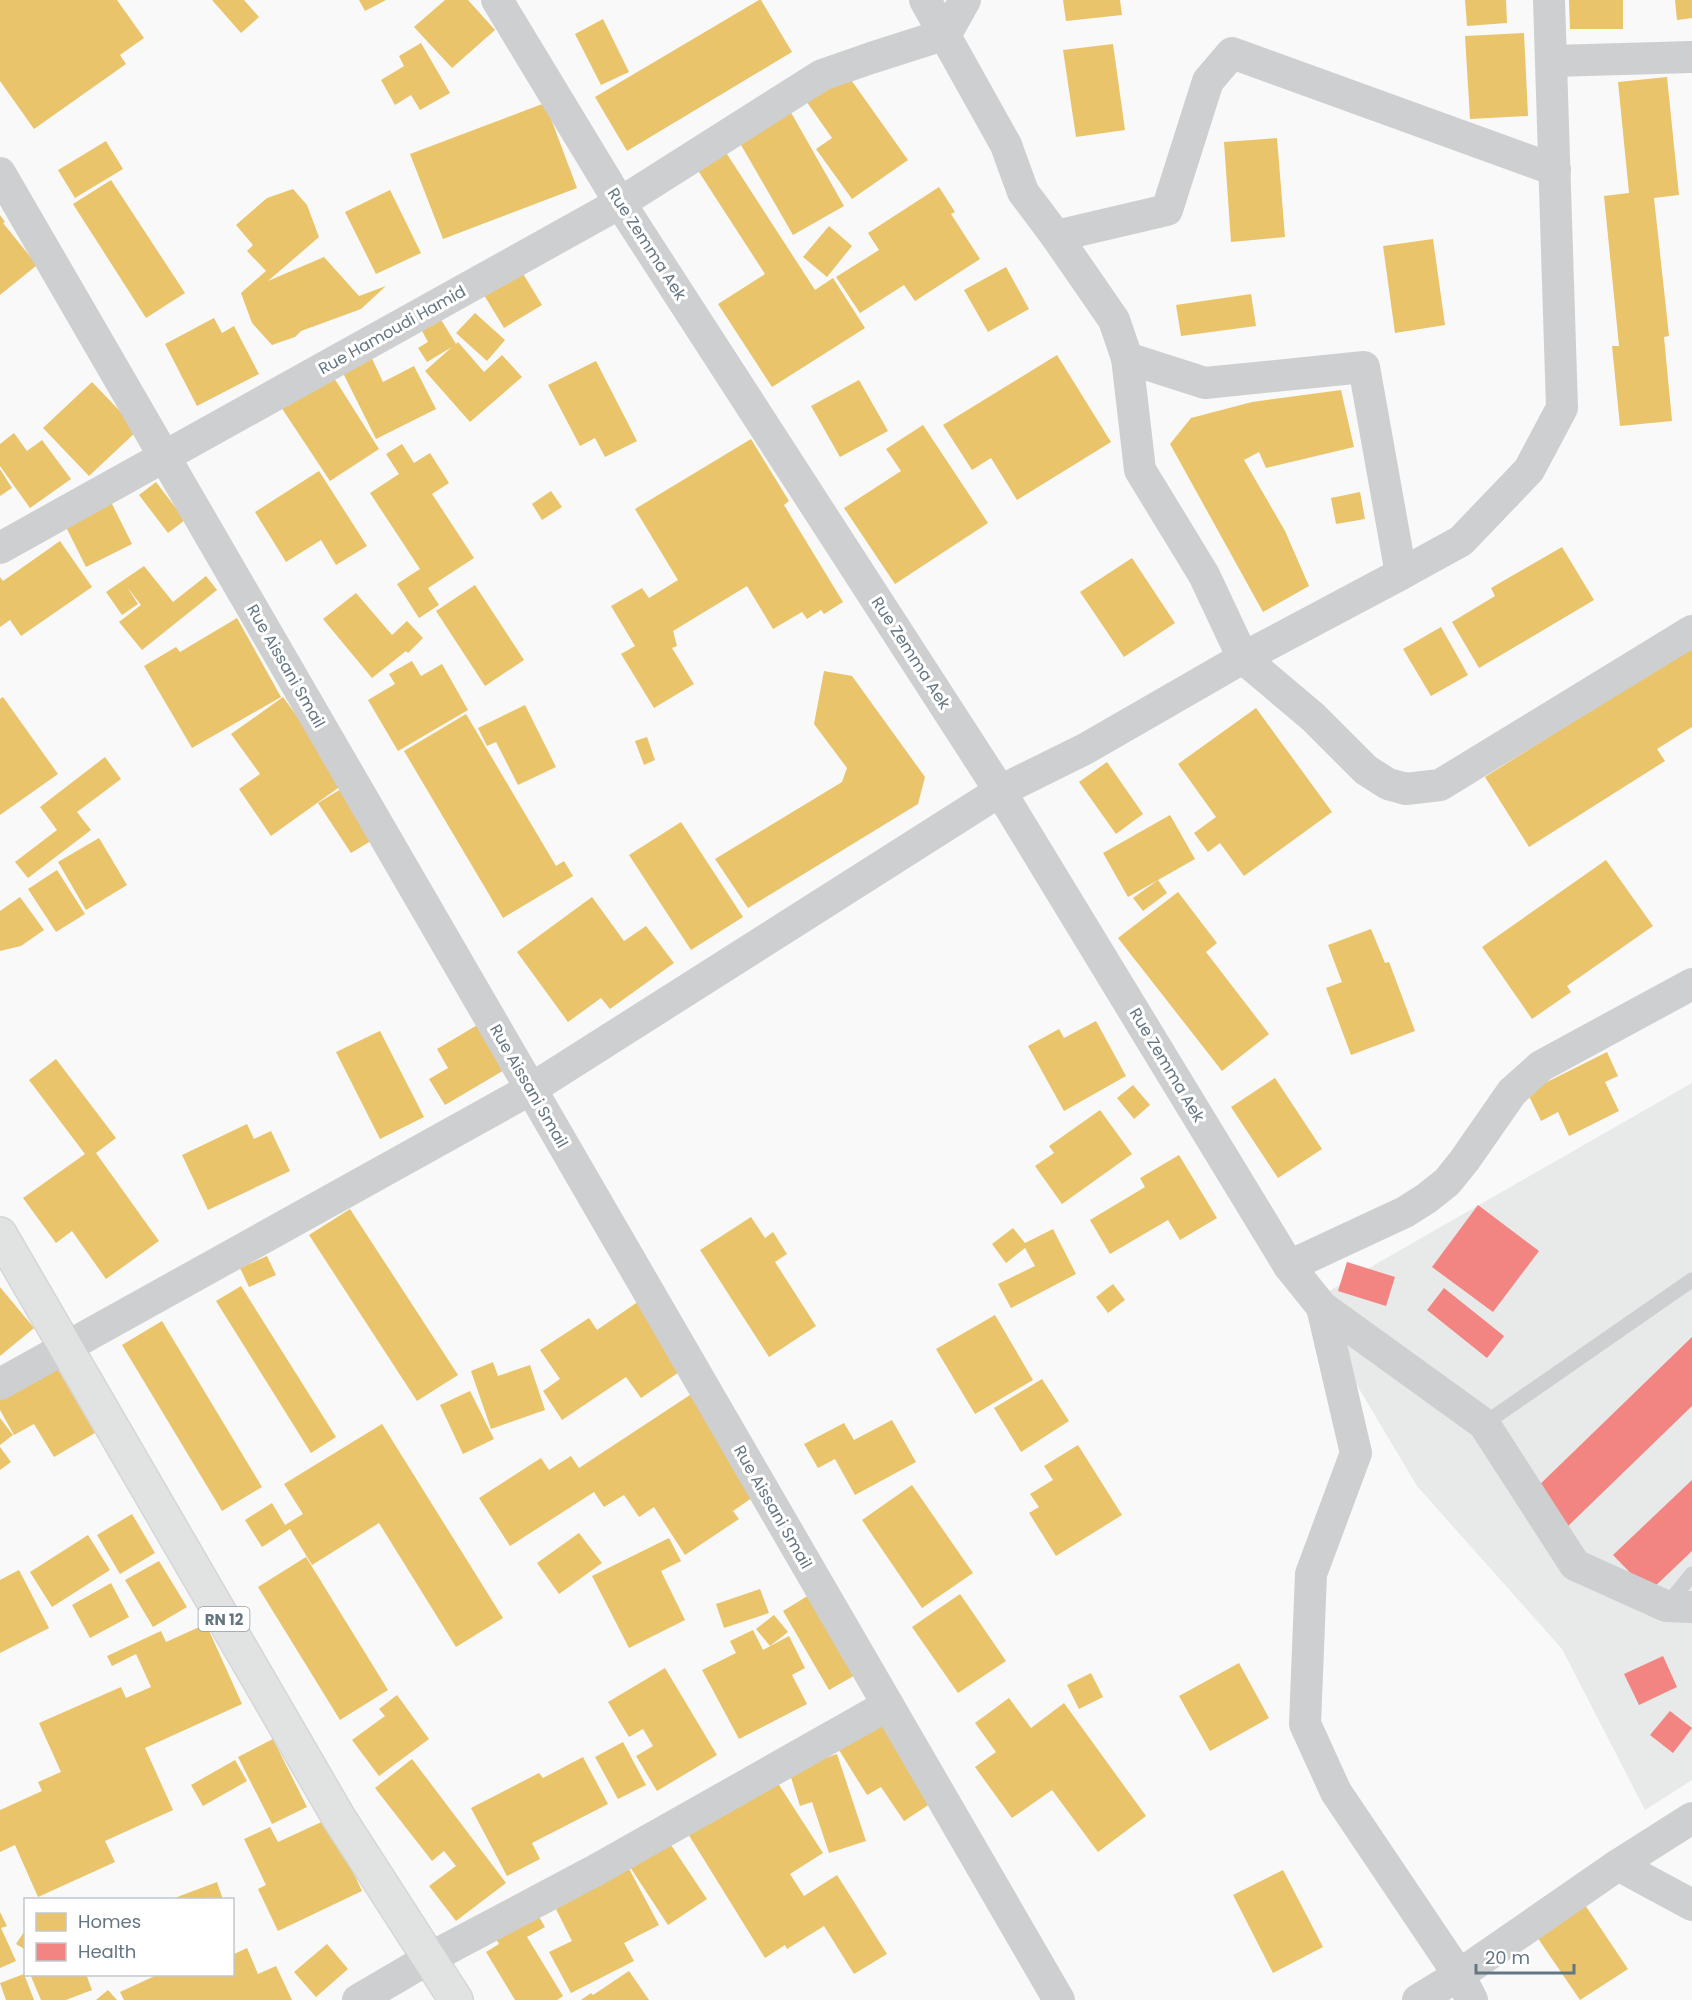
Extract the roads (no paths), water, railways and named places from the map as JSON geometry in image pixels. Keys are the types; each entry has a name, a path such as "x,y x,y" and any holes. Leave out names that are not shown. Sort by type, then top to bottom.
{"main road":[{"name":"RN 12","path":"0,1234 339,1818 456,2000"}],"street":[{"name":"Rue Zemma Aek","path":"497,0 620,203 1000,791 1290,1266 1322,1307"},
{"path":"925,0 1006,145 1023,192 1114,320 1127,358 1140,470 1204,575 1243,658 1313,717 1366,770 1388,784 1406,789 1440,785 1692,631"},
{"path":"946,34 965,0"},
{"path":"0,1384 531,1089 1000,791 1085,749 1243,658 1461,541 1528,470 1562,408 1550,0"},
{"name":"Rue Hamoudi Hamid","path":"0,548 620,203 822,75 946,34"},
{"path":"1056,236 1167,210 1208,81 1232,53 1556,170"},
{"path":"1553,61 1692,57"},
{"name":"Rue Aissani Smail","path":"0,173 1059,2000"},
{"path":"1127,358 1205,383 1364,367 1401,574"},
{"path":"1290,1266 1405,1212 1427,1198 1447,1182 1512,1092 1533,1072 1692,984"},
{"path":"1322,1307 1484,1424 1575,1565 1679,1607"},
{"path":"1322,1307 1356,1453 1311,1574 1305,1724 1336,1792 1465,1988"},
{"path":"358,2000 428,1959 596,1870 888,1705"},
{"path":"1418,2000 1465,1988 1618,1865 1692,1818"},
{"path":"1618,1865 1692,1905"}],"lane":[{"path":"1484,1424 1692,1280"},
{"path":"1679,1607 1692,1574"}]}
